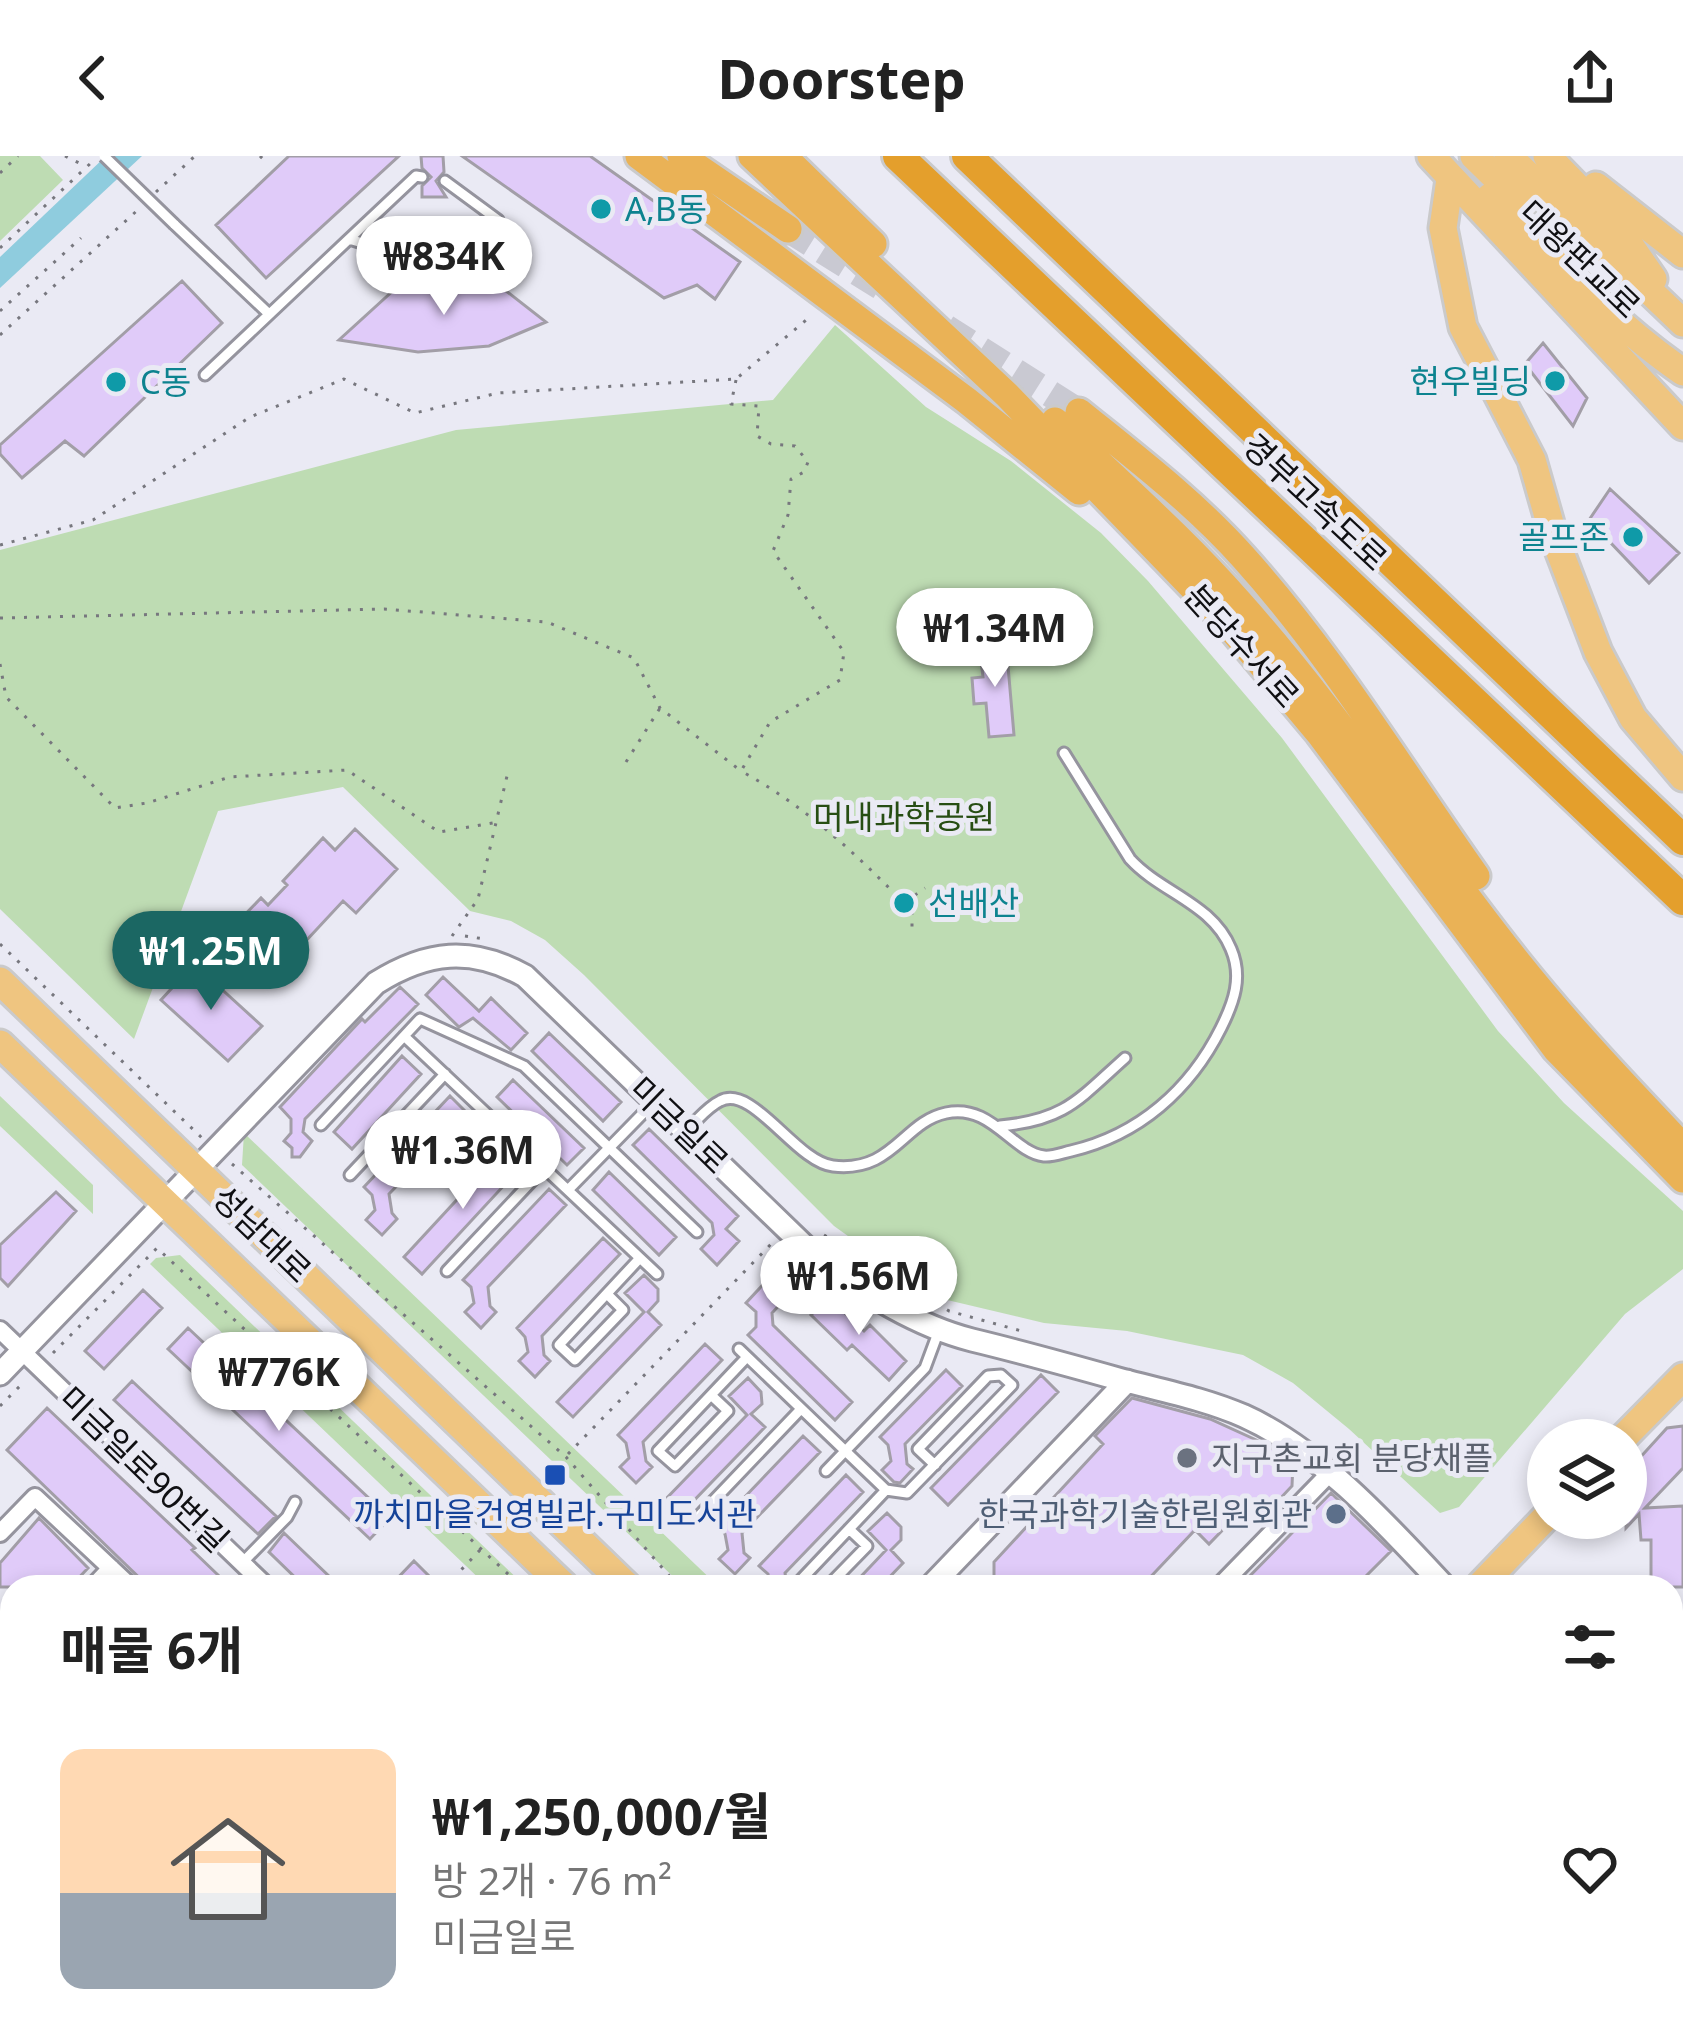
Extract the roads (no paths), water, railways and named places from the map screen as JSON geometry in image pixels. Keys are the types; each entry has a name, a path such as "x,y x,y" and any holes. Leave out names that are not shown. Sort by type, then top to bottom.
{"highway":[{"path":"639,156 832,299 1157,553"},
{"path":"681,156 788,229"},
{"name":"분당수서로","path":"752,156 1007,394 1225,621 1319,733 1556,1049 1683,1179"},
{"name":"분당수서로","path":"783,156 1177,535 1240,602 1334,717 1516,961 1578,1036 1683,1147"},
{"name":"경부고속도로","path":"898,156 1683,900"},
{"name":"경부고속도로","path":"967,156 1683,841"},
{"path":"1079,412 1167,484 1243,556 1340,676 1485,890 1516,961"}],"main road":[{"path":"1431,156 1659,355 1683,368"},
{"name":"대왕판교로","path":"1474,156 1683,368"},
{"name":"대왕판교로","path":"1508,156 1683,322"},
{"path":"1547,156 1620,231 1683,322"},
{"path":"1557,156 1683,254"},
{"path":"1449,168 1683,426"},
{"path":"1449,168 1443,228 1463,327 1532,460 1552,534 1598,652 1634,718 1683,776"},
{"path":"1623,365 1683,442"},
{"name":"성남대로","path":"0,982 206,1161 616,1575"},
{"name":"성남대로","path":"0,1044 554,1575"},
{"path":"1642,1419 1683,1377"},
{"path":"1491,1575 1527,1537"}],"street":[{"name":"미금일로","path":"0,1374 376,983 403,966 447,954 474,955 525,976 819,1260 871,1295 970,1339 1165,1388 1246,1417 1276,1432 1328,1474 1388,1526 1434,1575"},
{"name":"미금일로90번길","path":"0,1330 249,1575"},
{"path":"941,1575 1127,1381"},
{"path":"1231,1575 1328,1474"},
{"path":"0,1533 35,1497 118,1575"},
{"path":"104,1575 111,1568"}],"lane":[{"path":"101,156 269,314"},
{"path":"206,375 416,176 422,177"},
{"path":"350,239 382,251 416,253 497,240 498,220 445,181"},
{"path":"685,1131 721,1100 731,1098 748,1103 811,1160 832,1166 874,1161 927,1122 946,1113 966,1113 1000,1126 1027,1150 1046,1157 1114,1137 1151,1115 1184,1086 1231,1008 1238,975 1231,948 1214,922 1194,904 1144,874 1130,859 1064,753"},
{"path":"321,1125 420,1019 524,1066 697,1232"},
{"path":"404,1036 657,1274"},
{"path":"1000,1126 1037,1122 1060,1112 1125,1058"},
{"path":"350,1175 445,1074"},
{"path":"568,1190 655,1101"},
{"path":"447,1271 544,1168"},
{"path":"607,1294 623,1310 574,1360 559,1345 640,1258"},
{"path":"826,1471 925,1367 940,1328"},
{"path":"711,1395 728,1411 675,1466 658,1451 743,1353 886,1490 908,1493 1012,1385 1001,1375 988,1376 918,1449 934,1465"},
{"path":"696,1520 801,1409"},
{"path":"806,1575 886,1490"},
{"path":"254,1575 295,1502"},
{"path":"839,1575 867,1546 850,1528"}],"water":[{"path":"106,156 142,156 0,288 0,257"}],"tunnel":[{"path":"788,229 883,288"},
{"path":"946,328 1079,412"}],"place":[{"name":"A,B동","path":"601,209"},
{"name":"현우빌딩","path":"1555,381"},
{"name":"C동","path":"116,382"},
{"name":"골프존","path":"1633,537"},
{"name":"선배산","path":"904,903"},
{"name":"지구촌교회 분당채플","path":"1187,1458"},
{"name":"까치마을건영빌라.구미도서관","path":"555,1475"},
{"name":"한국과학기술한림원회관","path":"1336,1514"}],"park label":[{"name":"머내과학공원","path":"904,817"}]}
